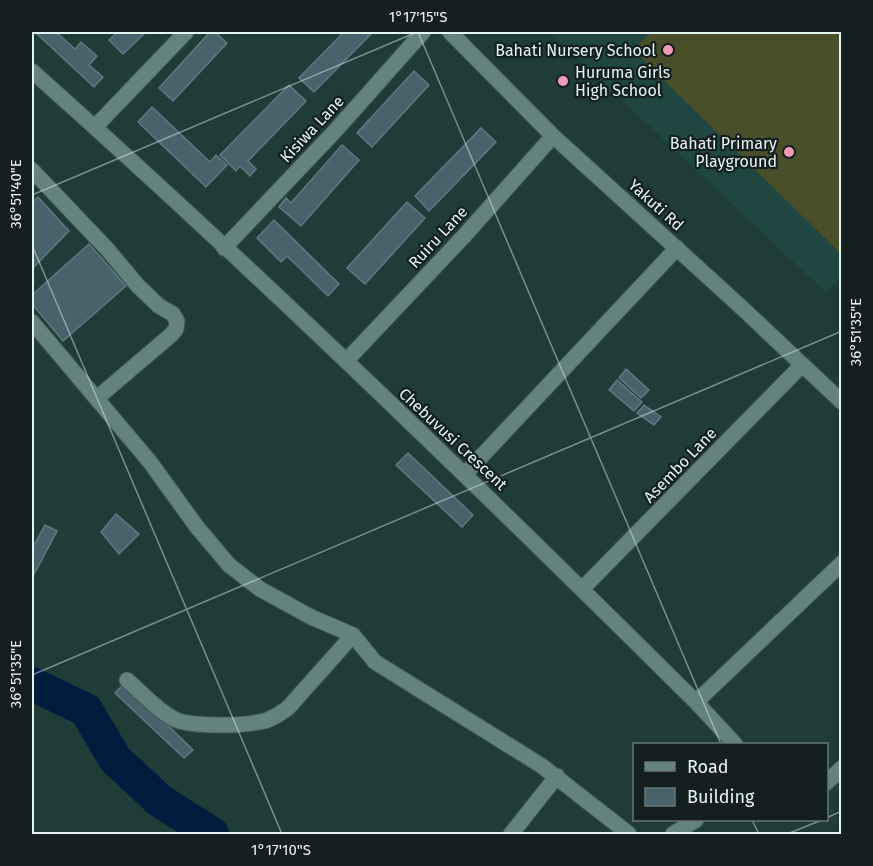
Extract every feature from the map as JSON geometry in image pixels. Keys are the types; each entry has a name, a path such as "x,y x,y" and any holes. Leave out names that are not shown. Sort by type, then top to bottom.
{"street":[{"path":"95,127 186,32"},
{"name":"Kisiwa Lane","path":"224,248 336,130 423,32"},
{"name":"Yakuti Rd","path":"450,32 553,136 842,402"},
{"name":"Chebuvusi Crescent","path":"32,71 95,127 465,474 696,702 734,743"},
{"name":"Ruiru Lane","path":"346,361 465,235 553,136"},
{"path":"32,170 108,250 138,286 159,306 173,314 177,321 176,329 171,335 97,398"},
{"path":"465,474 677,248"},
{"path":"32,322 150,462 197,527 229,566 260,589 311,617 353,635 375,662 524,754 556,776 629,834"},
{"name":"Asembo Lane","path":"582,589 802,365"},
{"path":"696,702 842,563"},
{"path":"127,680 177,720 190,724 259,723 277,716 288,708 353,635"},
{"path":"828,781 842,768"},
{"path":"511,834 556,776"},
{"path":"673,834 693,821"}],"shaded area":[{"name":"Bahati Primary Playground","path":"550,32 841,32 841,276 826,293"}],"green space":[{"name":"Bahati Primary Playground","path":"651,32 841,32 841,254 633,50"}],"building":[{"path":"35,32 56,32 75,49 81,42 97,56 89,65 103,77 94,87"},
{"path":"118,32 146,32 123,54 109,40"},
{"path":"210,32 215,32 227,43 173,101 159,88"},
{"path":"344,32 373,32 314,92 299,78"},
{"path":"414,71 429,85 372,147 357,133"},
{"path":"289,85 306,101 248,161 256,169 250,176 240,166 236,171 220,155"},
{"path":"152,107 210,162 216,155 227,165 206,187 138,122"},
{"path":"481,128 496,142 429,211 415,196"},
{"path":"342,145 359,160 301,226 279,207 286,198 291,203"},
{"path":"38,197 69,231 32,269 32,203"},
{"path":"407,202 425,218 365,284 347,268"},
{"path":"274,220 339,284 328,296 287,256 281,262 257,238"},
{"path":"89,244 126,286 63,341 32,304 32,295"},
{"path":"626,369 649,390 641,398 619,378"},
{"path":"617,380 642,402 634,411 609,390"},
{"path":"644,405 661,417 654,425 637,413"},
{"path":"408,453 473,515 462,527 396,465"},
{"path":"116,514 139,534 119,554 101,532"},
{"path":"45,525 57,531 32,578 32,549"},
{"path":"125,683 193,750 184,758 115,693"}],"waterway":[{"path":"32,684 86,710 115,759 159,800 212,834"}],"place":[{"name":"Bahati Nursery School","path":"668,50"},
{"name":"Huruma Girls High School","path":"563,81"},
{"name":"Bahati Primary Playground","path":"789,152"}]}
